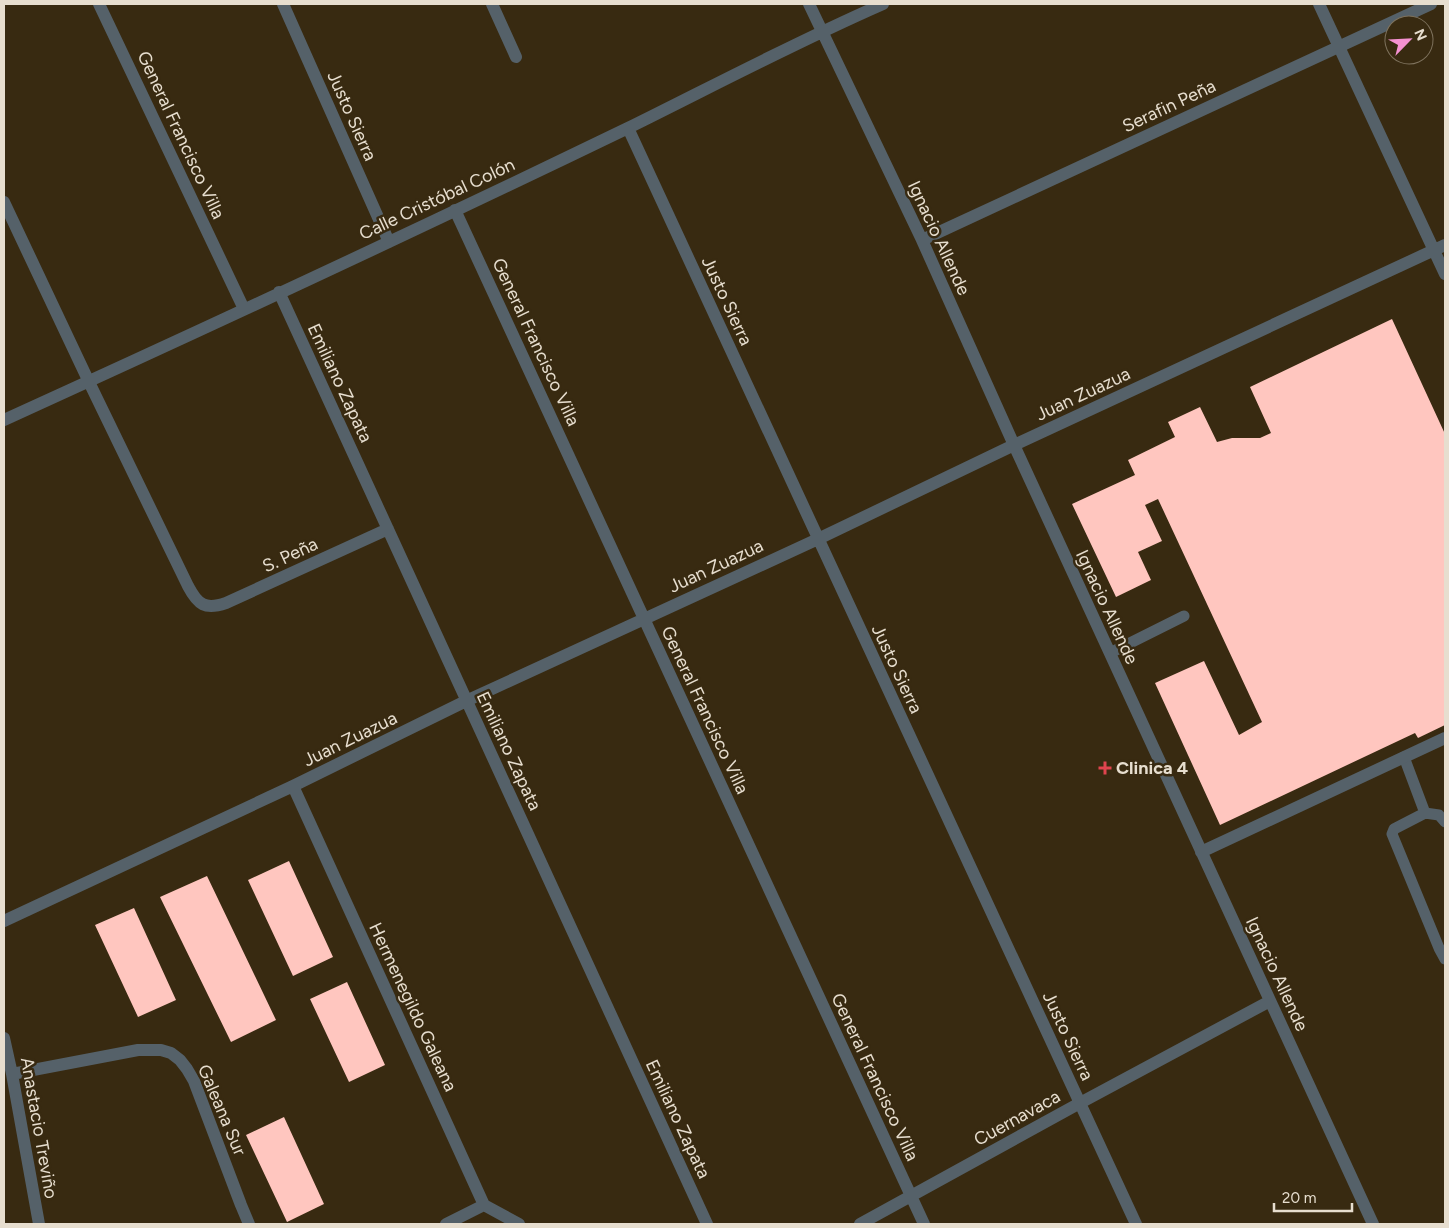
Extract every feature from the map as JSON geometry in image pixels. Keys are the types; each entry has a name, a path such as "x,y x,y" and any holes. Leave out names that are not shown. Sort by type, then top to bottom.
{"street":[{"name":"General Francisco Villa","path":"99,4 244,309"},
{"name":"Justo Sierra","path":"283,4 389,242"},
{"path":"492,4 516,57"},
{"name":"Ignacio Allende","path":"809,4 922,240 1014,445 1373,1224"},
{"name":"Calle Cristóbal Colón","path":"4,420 389,242 628,128 822,31 883,4"},
{"path":"1319,4 1338,47 1440,248 1445,274"},
{"name":"Serafin Peña","path":"922,240 1431,4"},
{"name":"Justo Sierra","path":"628,128 1136,1224"},
{"path":"4,202 89,382"},
{"name":"General Francisco Villa","path":"455,210 924,1224"},
{"name":"Juan Zuazua","path":"4,921 293,786 466,700 1440,248"},
{"name":"Emiliano Zapata","path":"279,292 707,1224"},
{"name":"S. Peña","path":"89,382 193,596 206,606 215,607 226,604 388,529"},
{"path":"1201,852 1445,738"},
{"name":"Hermenegildo Galeana","path":"293,786 484,1205"},
{"name":"Cuernavaca","path":"860,1224 1270,1001"},
{"name":"Anastacio Treviño","path":"4,1038 39,1224"},
{"name":"Galeana Sur","path":"12,1074 138,1050 161,1050 171,1053 187,1069 194,1081 240,1205 250,1224"},
{"path":"446,1224 484,1205 519,1224"}],"lane":[{"path":"1110,653 1184,616"},
{"path":"1404,757 1425,813"},
{"path":"1445,822 1439,815 1425,813 1394,829 1392,834 1445,960"}],"building":[{"path":"1392,319 1445,434 1445,725 1418,738 1415,733 1220,825 1155,683 1204,661 1239,735 1262,722 1158,499 1145,505 1162,541 1138,552 1151,580 1116,597 1072,504 1135,475 1128,460 1175,437 1168,422 1200,407 1217,442 1232,438 1260,438 1271,433 1250,387"},
{"path":"289,861 333,957 293,976 248,880"},
{"path":"207,876 276,1020 231,1042 160,897"},
{"path":"134,908 176,1000 138,1017 95,925"},
{"path":"347,982 385,1065 349,1082 310,999"},
{"path":"284,1117 324,1204 287,1222 246,1135"}],"place":[{"name":"Clinica 4","path":"1105,768"}]}
